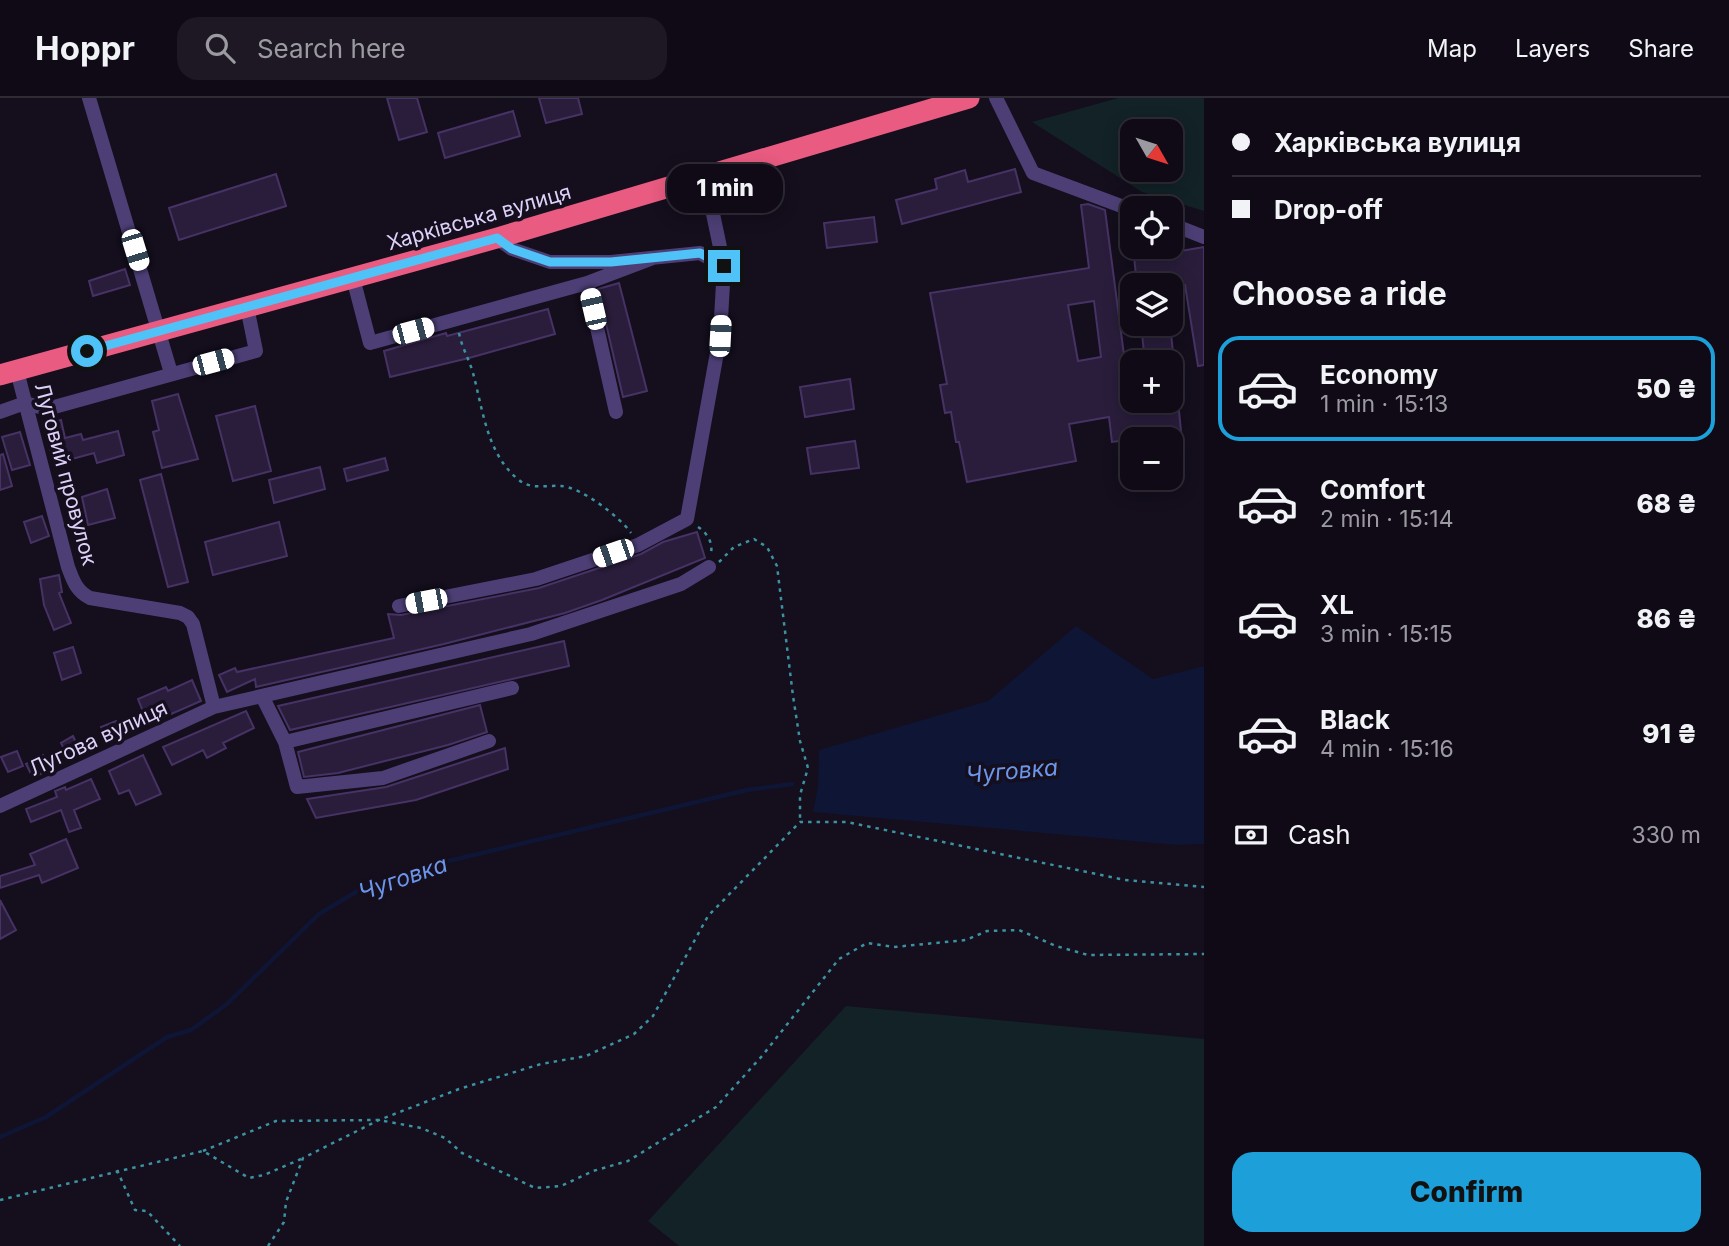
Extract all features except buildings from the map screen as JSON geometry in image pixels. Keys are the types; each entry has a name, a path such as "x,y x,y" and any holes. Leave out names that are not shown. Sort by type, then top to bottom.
{"highway":[{"name":"Харківська вулиця","path":"8,373 497,238 969,98"}],"street":[{"path":"89,98 171,373"},
{"path":"996,98 1034,173 1120,205"},
{"path":"399,606 536,579 638,545 687,519 720,336 724,266 705,176"},
{"path":"1183,229 1204,237"},
{"path":"497,238 512,249 550,262 611,262 700,253 724,266"},
{"path":"353,278 370,343 587,283 653,258"},
{"path":"587,283 616,412"},
{"path":"0,412 25,402 47,409 256,351 247,307"},
{"name":"Луговий провулок","path":"8,373 25,402 75,586 90,598 180,613 188,617 193,624 215,707"},
{"name":"Лугова вулиця","path":"0,806 215,707 531,634 681,584 709,567"},
{"path":"285,742 512,688"},
{"path":"262,696 285,742 297,787 383,778 489,741"}],"path":[{"path":"456,320 487,430 502,461 520,482 538,488 564,486 589,498 623,522 638,545"},
{"path":"687,519 707,533 712,548 709,567"},
{"path":"203,1151 249,1178 264,1175 379,1120 458,1089 541,1064 586,1056 634,1034 653,1016 708,916 800,822 800,795 808,768 800,741 793,696 778,566 767,547 754,538 734,547 723,560 709,567"},
{"path":"800,822 847,822 1125,880 1204,887"},
{"path":"0,1200 203,1151 276,1121 379,1120 421,1128 445,1138 462,1153 535,1188 561,1185 593,1171 628,1161 716,1107 762,1056 839,959 867,943 894,947 966,940 987,931 1019,930 1056,946 1088,955 1204,954"},
{"path":"268,1246 284,1222 286,1202 303,1158"},
{"path":"117,1170 135,1210 147,1211 180,1246"}],"shaded area":[{"path":"1118,98 1204,98 1204,211 1183,205 1183,196 1155,196 1142,192 1126,182 1183,182 1183,119 1120,119 1120,178 1032,122"},
{"path":"846,1006 1204,1039 1204,1246 679,1246 648,1221"}],"water":[{"path":"1076,626 1153,679 1204,666 1204,844 1177,845 813,812 818,786 819,750 988,701"}],"waterway":[{"name":"Чуговка","path":"0,1137 46,1117 167,1037 191,1030 227,1004 319,914 366,886 411,870 747,790 792,784"}],"route":[{"path":"87,351 497,238 512,249 550,262 611,262 700,253 724,266"}]}
